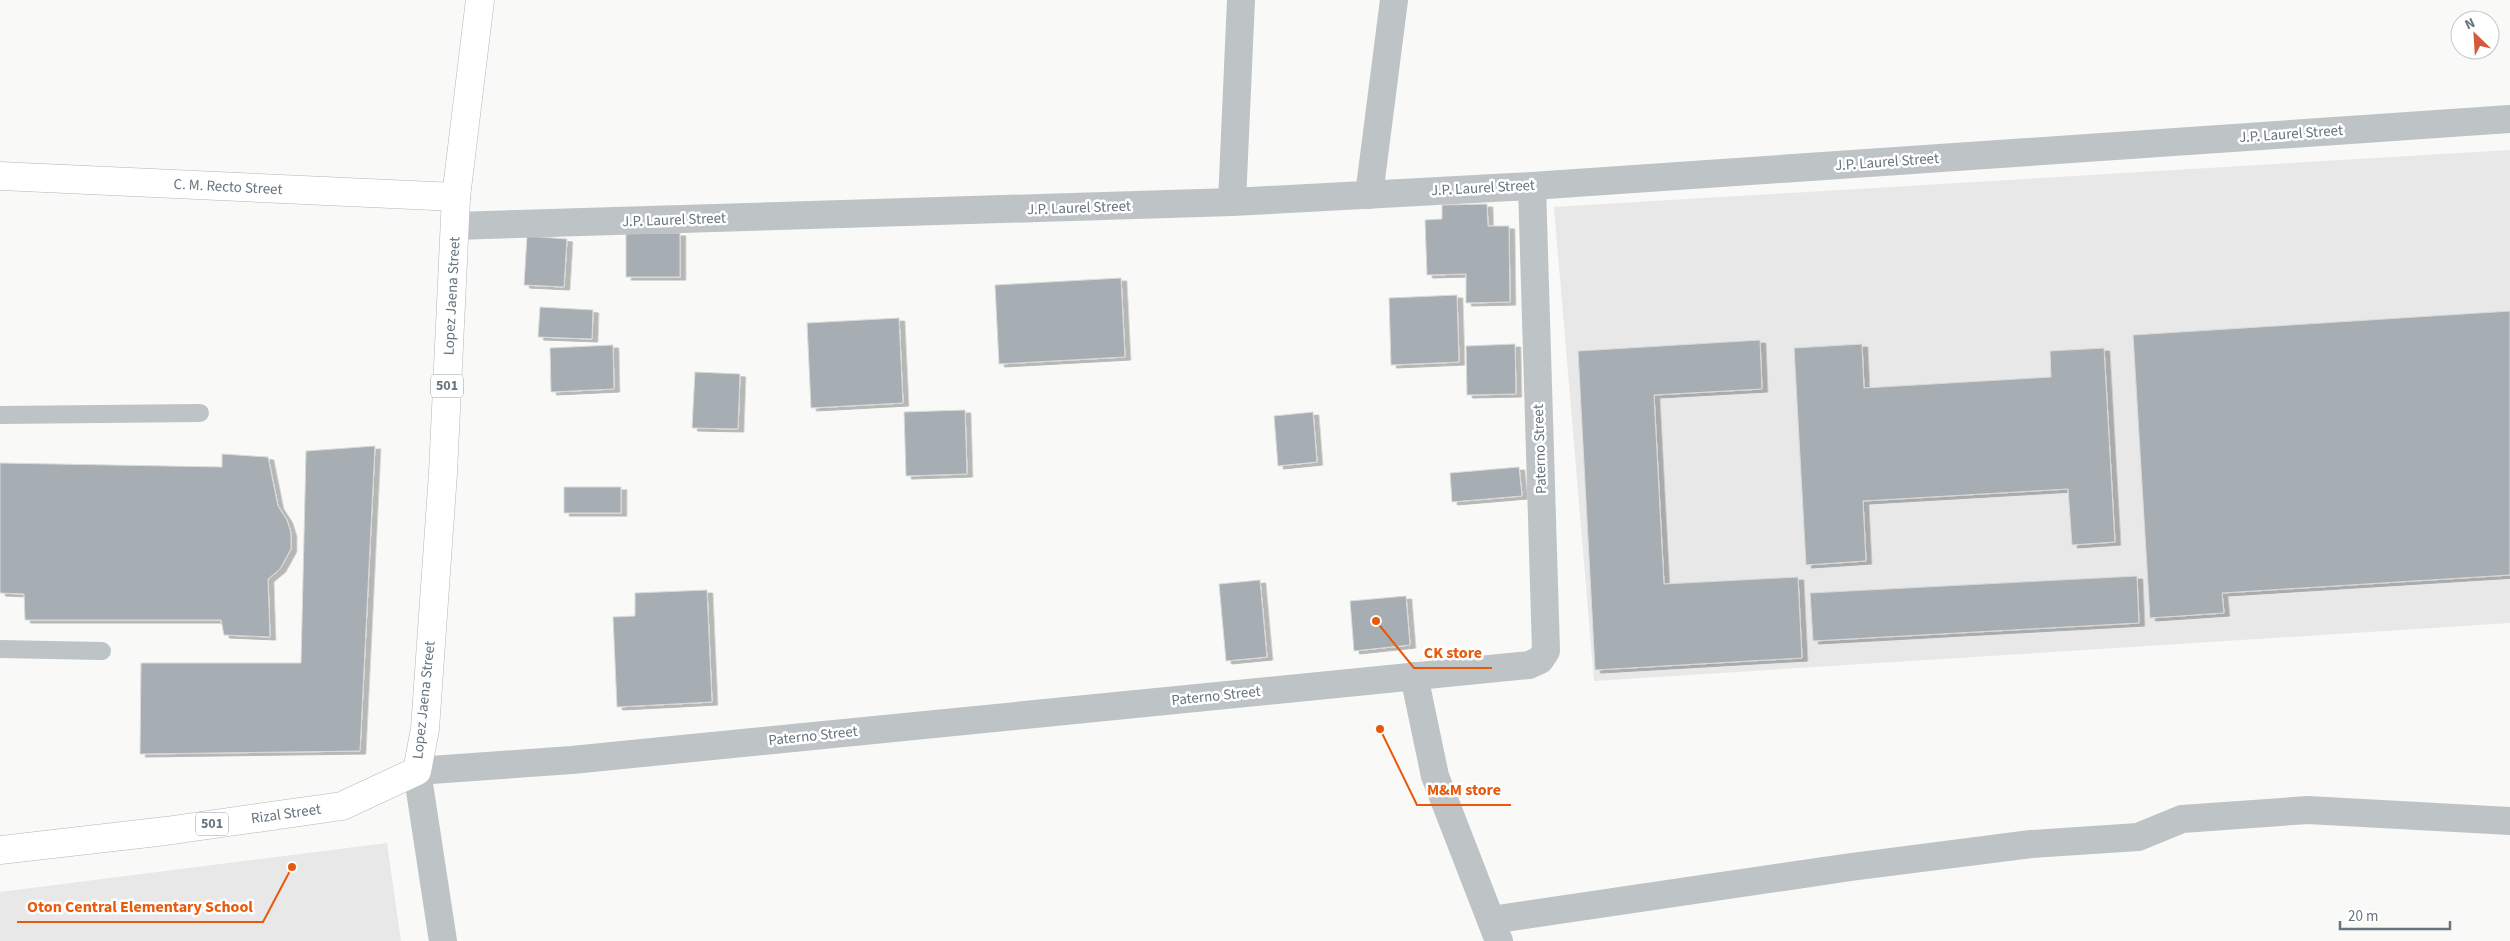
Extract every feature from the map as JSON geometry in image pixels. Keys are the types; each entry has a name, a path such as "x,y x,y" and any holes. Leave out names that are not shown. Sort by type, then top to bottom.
{"main road":[{"name":"Lopez Jaena Street","path":"417,771 425,729 456,198 480,1"},
{"name":"C. M. Recto Street","path":"0,176 456,198"},
{"name":"Rizal Street","path":"0,850 166,831 342,806 417,771"}],"street":[{"path":"1232,202 1241,0"},
{"path":"1369,195 1394,0"},
{"name":"J.P. Laurel Street","path":"455,226 1232,202 1369,195 1532,186 2510,119"},
{"name":"Paterno Street","path":"417,771 582,759 1529,665 1540,660 1546,651 1532,186"},
{"path":"1414,676 1435,776 1495,930 1851,867 2031,844 2138,837 2182,820 2308,810 2510,821"},
{"path":"417,771 443,941"}],"lane":[{"path":"0,415 200,413"},
{"path":"0,649 102,651"}],"shaded area":[{"path":"2510,150 2510,623 1594,681 1554,207"},
{"path":"387,843 401,941 0,941 0,892"}],"building":[{"path":"1487,204 1488,226 1509,226 1510,302 1466,303 1466,274 1427,275 1425,220 1442,219 1442,205"},
{"path":"626,233 680,233 680,277 626,277"},
{"path":"527,236 567,239 564,287 524,285"},
{"path":"1121,278 1125,357 999,364 995,285"},
{"path":"1457,295 1459,362 1391,365 1389,298"},
{"path":"540,307 593,310 592,339 538,337"},
{"path":"2510,311 2510,575 2222,593 2224,613 2150,618 2133,335"},
{"path":"899,318 903,403 811,408 807,323"},
{"path":"1760,340 1762,389 1654,395 1664,584 1798,577 1802,658 1595,670 1578,351"},
{"path":"1515,344 1516,394 1467,395 1466,346"},
{"path":"1862,344 1864,388 2051,377 2050,351 2104,348 2115,542 2072,545 2068,489 1863,501 1866,561 1806,565 1794,348"},
{"path":"613,345 614,389 551,392 550,348"},
{"path":"695,372 740,374 738,429 692,428"},
{"path":"965,410 967,474 906,476 904,412"},
{"path":"1313,412 1317,462 1278,466 1274,416"},
{"path":"375,446 360,751 140,754 141,663 301,663 306,451"},
{"path":"222,454 268,457 278,506 287,520 291,533 291,549 280,569 268,579 270,637 224,635 221,620 25,620 24,594 0,593 0,463 222,467"},
{"path":"1519,467 1522,496 1452,502 1450,473"},
{"path":"564,487 621,487 621,513 564,513"},
{"path":"2137,576 2139,623 1813,641 1810,593"},
{"path":"1260,580 1267,657 1226,661 1219,584"},
{"path":"707,590 712,702 617,707 613,617 635,616 635,593"},
{"path":"1406,596 1410,645 1354,651 1350,601"}],"place":[{"name":"CK store","path":"1376,621"},
{"name":"M&M store","path":"1380,729"},
{"name":"Oton Central Elementary School","path":"292,867"}]}
